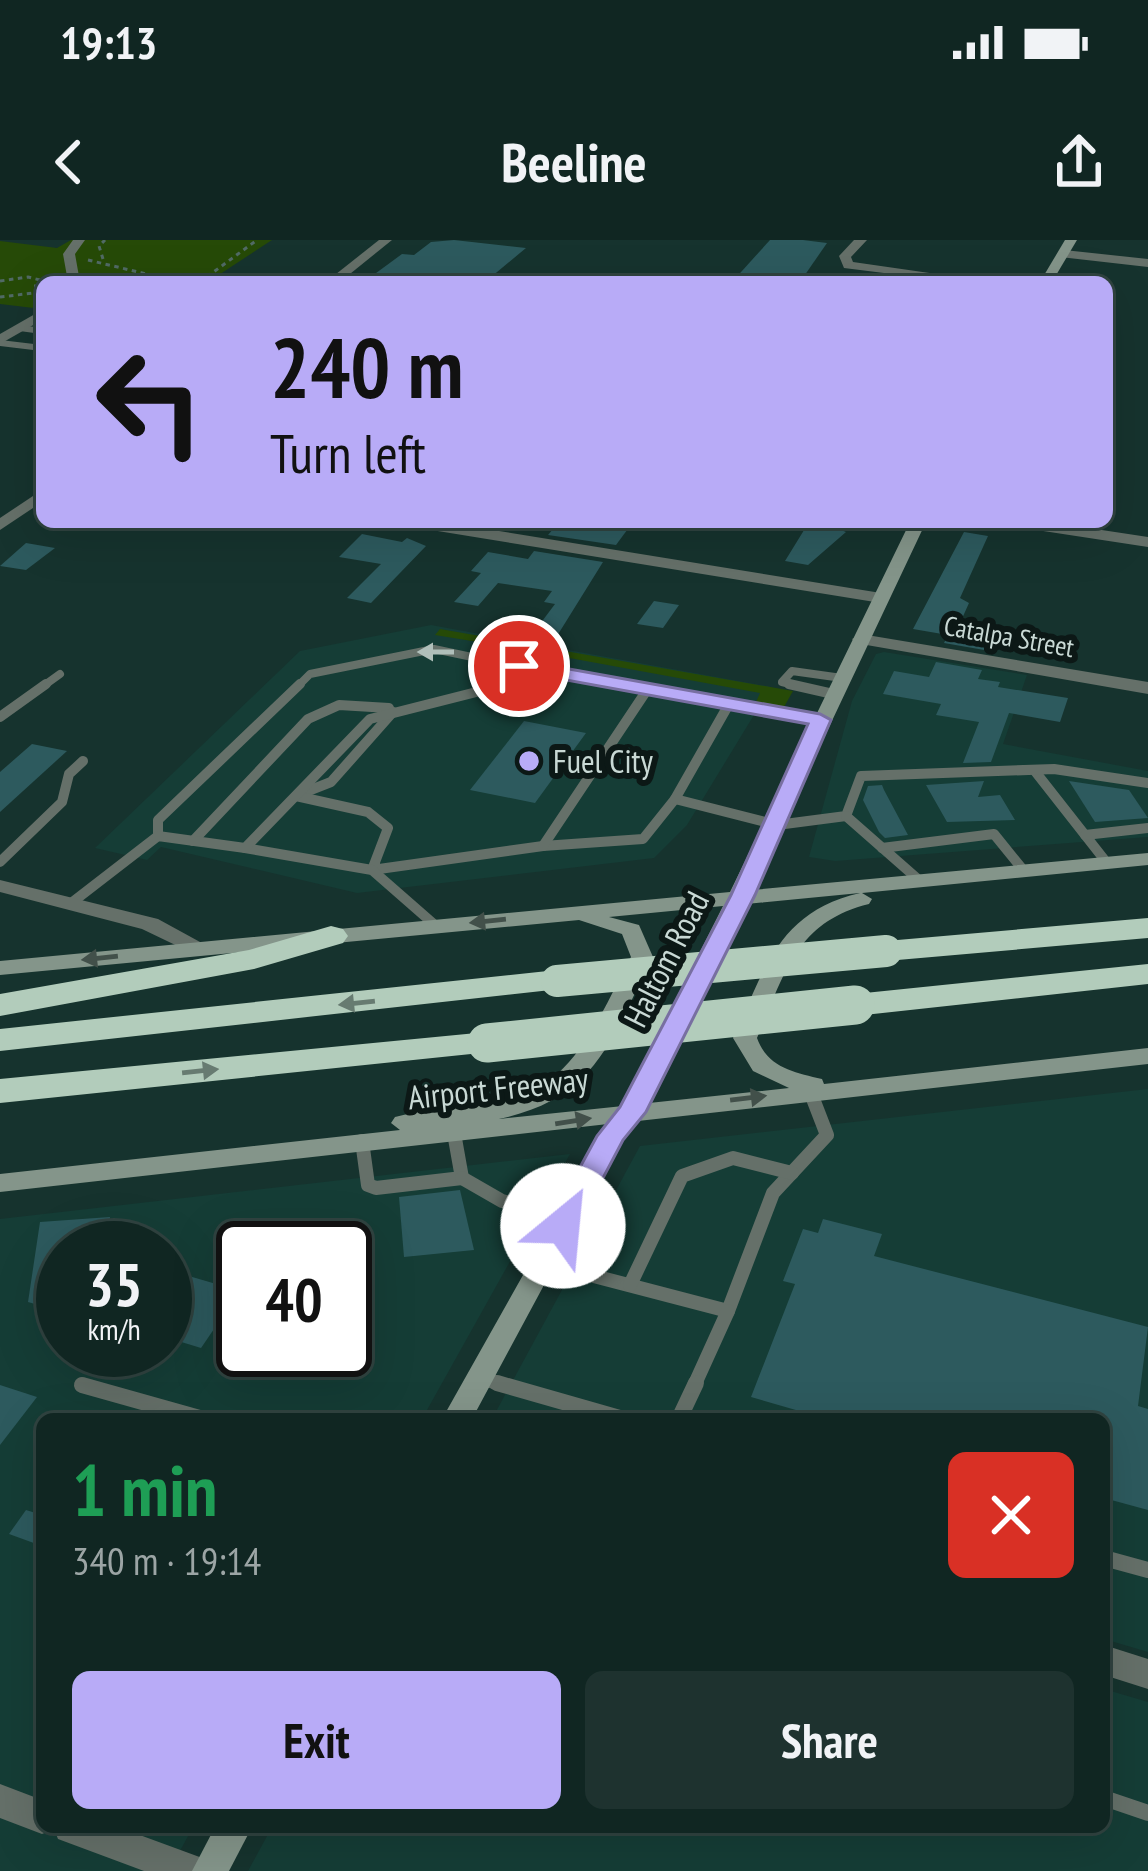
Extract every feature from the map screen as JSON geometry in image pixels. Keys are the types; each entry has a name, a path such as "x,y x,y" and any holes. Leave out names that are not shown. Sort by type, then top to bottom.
{"highway":[{"path":"0,1040 557,982 1148,928"},
{"path":"0,1005 254,959 331,936"},
{"name":"Airport Freeway","path":"0,1090 1148,974"}],"main road":[{"path":"1050,276 1071,240"},
{"name":"Haltom Road","path":"460,1413 611,1136 632,1112 777,825 820,720 915,528"},
{"path":"0,968 1148,859"},
{"path":"845,1086 808,1084 771,1073 748,1052 745,1038 800,924 828,905 887,896 920,881"},
{"path":"248,1151 524,1105 553,1094 580,1068 641,957 638,939 620,924 532,916"},
{"name":"Airport Freeway","path":"0,1183 248,1151 454,1133 1148,1056"},
{"path":"209,1871 231,1833"}],"street":[{"path":"73,276 69,254 79,240"},
{"path":"340,276 386,240"},
{"path":"861,240 845,256 848,265 937,276"},
{"path":"1064,254 1148,263"},
{"path":"0,341 36,318"},
{"path":"0,526 36,499"},
{"path":"450,528 881,598"},
{"path":"1056,528 1148,542"},
{"name":"Catalpa Street","path":"861,639 1148,688"},
{"path":"0,886 150,924 200,948"},
{"path":"1110,1662 1148,1674"},
{"path":"0,1802 36,1814"},
{"path":"88,1833 192,1871"}],"lane":[{"path":"20,328 36,330"},
{"path":"0,341 36,347"},
{"path":"158,836 158,820 310,674 434,649 550,674 820,720"},
{"path":"791,671 838,686 782,682 791,671"},
{"path":"0,717 60,674"},
{"path":"193,841 308,719 339,705 397,709 550,674"},
{"path":"544,846 647,690"},
{"path":"70,904 158,836 372,870 544,846 643,839 675,799 729,704"},
{"path":"245,848 296,796 331,782 397,709"},
{"path":"0,862 62,802 70,774 83,761"},
{"path":"846,816 861,776 1034,770 1148,783"},
{"path":"1034,770 1107,863"},
{"path":"296,796 368,812 388,828 372,870"},
{"path":"675,799 777,825 846,816 920,881"},
{"path":"1084,835 1148,828"},
{"path":"882,848 994,834 1024,871"},
{"path":"372,870 436,926"},
{"path":"682,1413 773,1192 827,1135 810,1091"},
{"path":"454,1133 462,1178"},
{"path":"362,1141 368,1185 462,1178 502,1201 568,1217"},
{"path":"630,1285 682,1176 733,1158 792,1172"},
{"path":"543,1262 728,1310"},
{"path":"480,1378 602,1413"},
{"path":"82,1385 182,1413"},
{"path":"1110,1560 1148,1570"},
{"path":"1110,1800 1148,1813"}],"path":[{"path":"104,240 98,246 103,259 131,276"},
{"path":"208,276 257,240"},
{"path":"0,281 36,279"},
{"path":"0,297 36,290"}],"shaded area":[{"path":"431,625 771,687 687,825 654,858 357,893 161,847 147,860 95,848 300,651"},
{"path":"876,654 1027,675 1003,744 1148,771 1148,837 835,861 809,857 852,701"},
{"path":"1148,1089 1148,1652 1110,1641 1110,1413 495,1413 640,1146"},
{"path":"570,1154 425,1413 36,1413 36,1833 190,1833 169,1871 0,1871 0,1219"},
{"path":"1110,1691 1148,1702 1148,1871 248,1871 269,1833 1110,1833"}],"green space":[{"path":"71,240 272,240 217,276 36,276 36,308 0,304 0,241 57,248"},
{"path":"440,629 793,691 784,707 756,702 760,693 564,657 558,664 515,656 520,649 435,635"}],"building":[{"path":"770,240 827,243 804,276 737,276"},
{"path":"431,242 526,248 492,276 372,276 402,254 414,255"},
{"path":"554,528 629,528 616,545 548,535"},
{"path":"805,528 842,528 846,532 808,565 785,561"},
{"path":"964,532 988,536 960,598 969,603 960,623 999,629 990,651 944,643 948,635 913,629"},
{"path":"362,534 402,542 407,538 426,546 371,603 347,598 381,564 339,557"},
{"path":"26,543 55,548 26,570 0,566"},
{"path":"534,551 603,562 557,636 534,632 555,604 544,602 552,591 498,583 478,606 454,602 481,573 471,571 488,552 528,559"},
{"path":"654,601 679,605 663,628 637,624"},
{"path":"936,662 982,670 978,679 1000,682 998,687 1068,698 1060,722 1009,713 991,762 963,763 979,722 936,715 941,704 883,694 894,671 929,677"},
{"name":"Fuel City","path":"524,721 586,733 535,803 470,790"},
{"path":"32,744 67,751 0,812 0,772"},
{"path":"984,781 978,797 1000,795 1015,820 947,822 926,785"},
{"path":"1069,781 1129,790 1148,818 1095,822"},
{"path":"882,785 908,835 885,838 879,832 863,800 868,786"},
{"path":"460,1190 474,1250 404,1257 399,1197"},
{"path":"110,1217 109,1221 54,1221"},
{"path":"823,1219 882,1234 874,1256 1148,1327 1138,1406 1148,1409 1148,1510 1110,1500 1110,1413 806,1413 751,1397 795,1284 783,1281 803,1229 818,1233"},
{"path":"36,1249 36,1304 28,1302"},
{"path":"192,1277 216,1284 216,1326 201,1348 192,1345"},
{"path":"0,1385 37,1397 0,1445"},
{"path":"26,1510 36,1513 36,1544 9,1534"}],"place":[{"name":"Fuel City","path":"529,761"}],"route":[{"path":"519,666 820,720 743,895 632,1112 611,1136 563,1226"}]}
